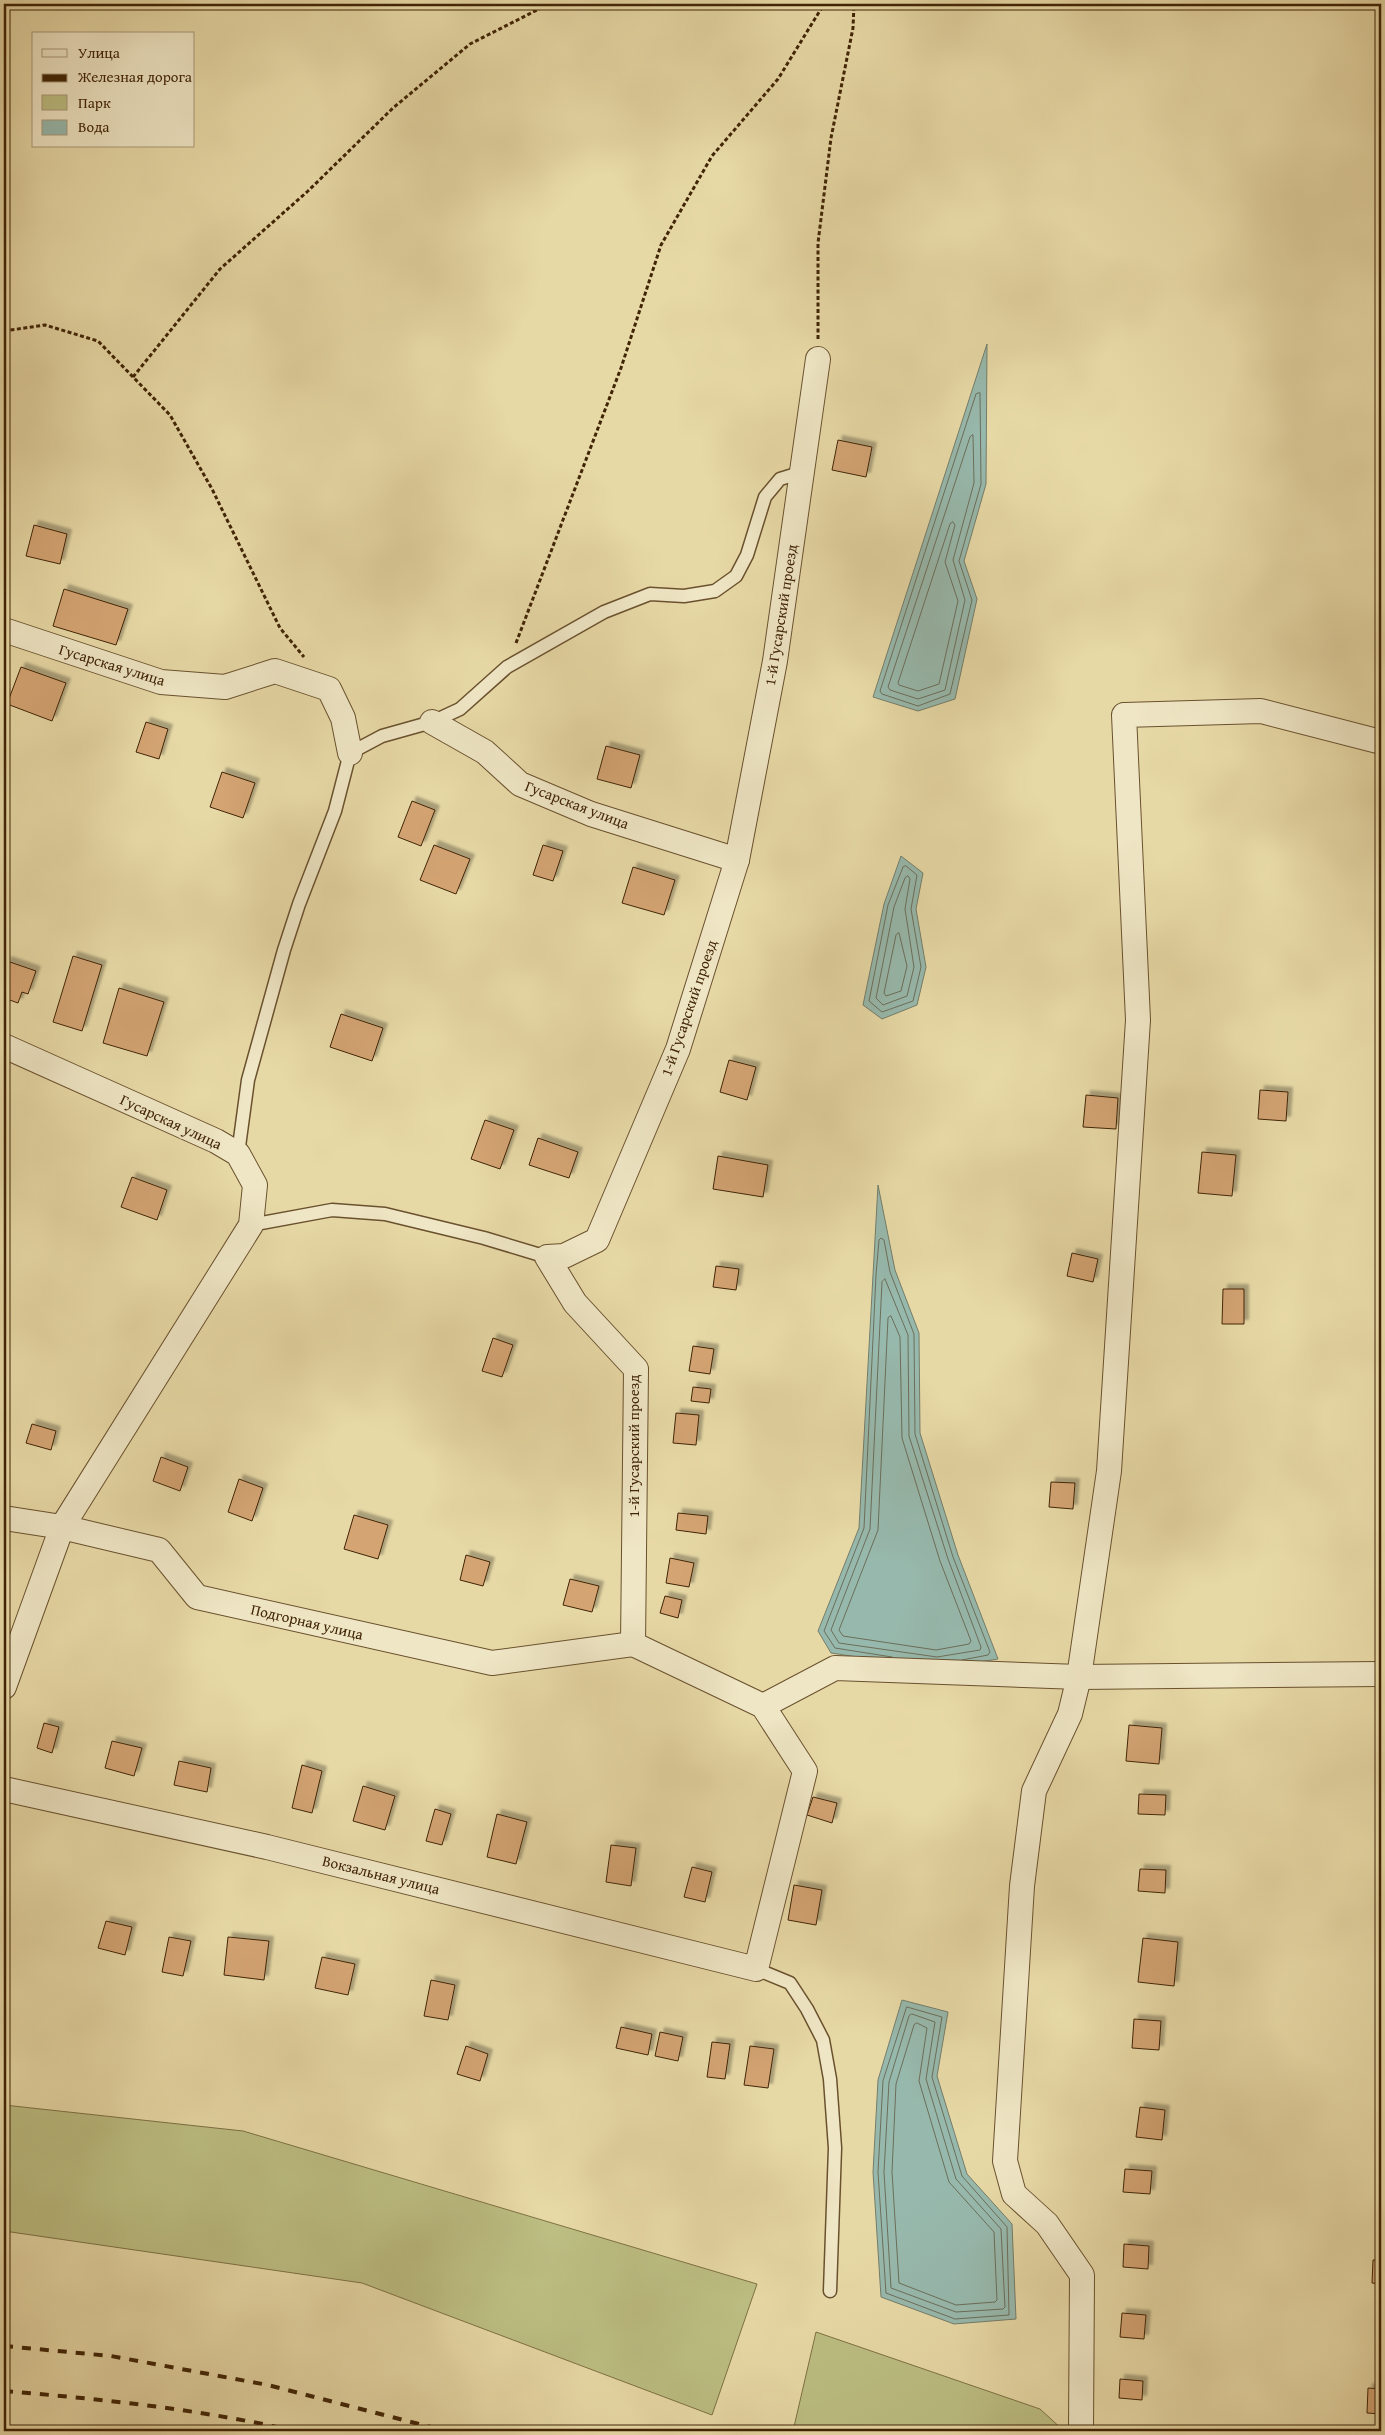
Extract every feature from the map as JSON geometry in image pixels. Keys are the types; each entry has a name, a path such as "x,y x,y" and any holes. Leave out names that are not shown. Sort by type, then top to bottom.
{"street":[{"name":"1-й Гусарский проезд","path":"633,1644 636,1369 575,1302 546,1257 564,1256 597,1240 678,1049 737,860 775,661 818,359"},
{"name":"Гусарская улица","path":"4,630 161,682 225,687 276,671 329,689 343,718 350,753"},
{"path":"1081,2431 1082,2275 1047,2224 1014,2194 1005,2161 1022,1886 1034,1791 1070,1714 1079,1677 1109,1471 1138,1020 1124,715 1261,711 1381,742"},
{"name":"Гусарская улица","path":"432,722 485,752 520,784 591,814 737,860"},
{"name":"Гусарская улица","path":"4,1046 216,1141 238,1154 255,1185 251,1226"},
{"path":"4,1686 62,1527 251,1226"},
{"name":"Подгорная улица","path":"4,1518 62,1527 159,1550 197,1597 492,1663 633,1644"},
{"path":"633,1644 763,1706 805,1771 756,1969"},
{"path":"763,1706 835,1668 1079,1677 1381,1674"},
{"name":"Вокзальная улица","path":"4,1788 267,1847 756,1969"}],"lane":[{"path":"238,1154 248,1080 284,950 299,904 335,811 350,753 382,736 432,722 460,708 507,667 604,612 650,594 684,596 715,590 736,576 747,555 765,497 780,479 803,472"},
{"path":"251,1226 332,1210 385,1214 484,1238 546,1257"},
{"path":"756,1969 790,1983 808,2009 823,2040 830,2079 835,2148 830,2291"}],"path":[{"path":"133,378 220,269 308,191 393,108 470,44 549,4"},
{"path":"507,667 621,368 661,245 712,156 778,78 824,4"},
{"path":"818,359 818,243 831,138 853,28 854,4"},
{"path":"4,331 45,326 98,341 170,416 212,488 280,628 304,658"}],"green space":[{"path":"4,2105 243,2131 757,2284 712,2415 362,2283 4,2231"},
{"path":"816,2332 1040,2409 1064,2431 793,2431"}],"water":[{"path":"987,344 986,484 964,561 977,599 955,699 918,711 873,697"},
{"path":"901,856 923,873 916,909 926,967 917,1005 882,1019 863,1005 884,904"},
{"path":"878,1185 895,1270 919,1333 920,1433 958,1555 998,1659 937,1669 831,1653 818,1631 859,1528"},
{"path":"902,2000 948,2012 937,2076 967,2174 1012,2224 1016,2319 954,2324 881,2297 873,2172 878,2080"}],"building":[{"path":"838,440 872,447 866,477 832,470"},
{"path":"34,525 67,534 60,564 26,556"},
{"path":"64,589 128,609 116,645 53,626"},
{"path":"21,667 66,683 52,721 7,704"},
{"path":"146,722 168,729 159,759 136,752"},
{"path":"606,746 640,755 631,788 597,779"},
{"path":"222,772 255,783 243,818 210,807"},
{"path":"412,801 435,810 421,846 398,837"},
{"path":"434,845 470,859 456,894 420,880"},
{"path":"543,845 563,851 553,881 533,875"},
{"path":"633,867 675,880 664,915 622,903"},
{"path":"73,956 102,965 82,1031 53,1022"},
{"path":"7,961 36,971 28,994 22,992 18,1003 4,998 4,972"},
{"path":"119,988 164,1002 147,1056 103,1043"},
{"path":"341,1014 383,1028 372,1061 330,1047"},
{"path":"729,1060 756,1067 747,1100 720,1092"},
{"path":"1260,1090 1288,1092 1286,1121 1258,1119"},
{"path":"1086,1095 1118,1098 1116,1129 1083,1127"},
{"path":"485,1120 514,1130 500,1169 471,1159"},
{"path":"538,1138 578,1152 569,1178 529,1165"},
{"path":"1202,1152 1236,1155 1232,1196 1198,1193"},
{"path":"718,1156 768,1165 763,1197 713,1189"},
{"path":"132,1177 167,1190 157,1220 121,1207"},
{"path":"1072,1253 1098,1259 1093,1282 1067,1276"},
{"path":"716,1266 739,1269 736,1290 713,1287"},
{"path":"1223,1289 1244,1289 1244,1324 1222,1324"},
{"path":"493,1338 513,1345 502,1377 482,1371"},
{"path":"693,1346 714,1349 710,1374 689,1371"},
{"path":"693,1387 711,1389 709,1403 691,1401"},
{"path":"676,1413 699,1415 696,1445 673,1443"},
{"path":"32,1424 56,1431 51,1450 26,1443"},
{"path":"161,1457 188,1467 180,1491 153,1481"},
{"path":"239,1479 263,1488 252,1521 228,1512"},
{"path":"1051,1482 1075,1483 1073,1509 1049,1507"},
{"path":"678,1513 708,1516 706,1534 676,1530"},
{"path":"354,1515 388,1525 378,1559 344,1549"},
{"path":"466,1555 490,1562 483,1586 460,1580"},
{"path":"670,1558 694,1563 689,1587 666,1583"},
{"path":"570,1579 599,1586 592,1612 563,1605"},
{"path":"665,1596 682,1600 678,1618 660,1613"},
{"path":"44,1723 59,1727 52,1753 37,1748"},
{"path":"1129,1725 1162,1728 1159,1764 1126,1761"},
{"path":"112,1741 142,1748 134,1776 105,1768"},
{"path":"179,1761 211,1768 207,1792 174,1785"},
{"path":"302,1765 322,1771 312,1813 292,1808"},
{"path":"363,1786 395,1796 385,1830 353,1821"},
{"path":"1139,1794 1166,1795 1165,1815 1138,1814"},
{"path":"813,1797 837,1803 832,1823 807,1815"},
{"path":"435,1809 451,1814 442,1845 426,1841"},
{"path":"497,1814 527,1822 516,1864 487,1857"},
{"path":"611,1845 636,1848 631,1886 606,1882"},
{"path":"692,1867 712,1872 705,1902 684,1897"},
{"path":"1140,1869 1166,1870 1165,1893 1138,1891"},
{"path":"794,1885 822,1890 816,1925 788,1920"},
{"path":"106,1921 132,1927 125,1955 98,1948"},
{"path":"169,1937 191,1941 183,1976 162,1972"},
{"path":"228,1937 269,1941 264,1980 224,1975"},
{"path":"1143,1938 1178,1942 1174,1986 1138,1982"},
{"path":"1379,1938 1381,1938 1381,1957 1378,1957"},
{"path":"322,1957 355,1964 348,1995 315,1988"},
{"path":"431,1980 455,1985 448,2020 424,2016"},
{"path":"1134,2019 1161,2021 1159,2050 1132,2048"},
{"path":"621,2027 652,2034 648,2055 616,2048"},
{"path":"660,2032 683,2037 678,2061 655,2056"},
{"path":"712,2042 730,2044 725,2079 707,2077"},
{"path":"466,2046 488,2054 480,2081 457,2074"},
{"path":"750,2046 774,2049 768,2088 744,2085"},
{"path":"1140,2107 1165,2110 1162,2140 1136,2137"},
{"path":"1125,2169 1152,2171 1150,2194 1123,2192"},
{"path":"1124,2244 1149,2246 1148,2269 1123,2267"},
{"path":"1373,2260 1381,2260 1381,2284 1372,2283"},
{"path":"1122,2313 1146,2315 1144,2339 1120,2337"},
{"path":"1120,2379 1143,2381 1142,2400 1119,2398"},
{"path":"1368,2388 1381,2389 1381,2414 1367,2413"}],"railway":[{"path":"4,2346 111,2356 268,2385 446,2431"},
{"path":"4,2391 150,2406 259,2423 295,2431"}]}
